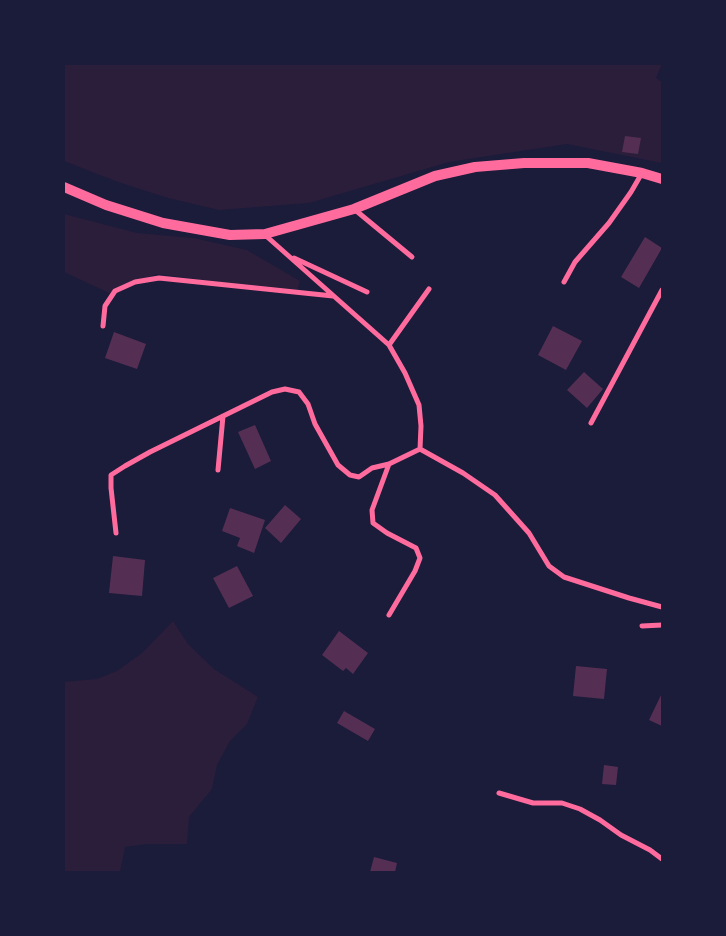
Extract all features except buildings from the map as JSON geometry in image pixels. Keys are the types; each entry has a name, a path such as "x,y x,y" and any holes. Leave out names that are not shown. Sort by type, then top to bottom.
{"main road":[{"path":"64,187 106,205 163,223 230,234 264,234 354,209 435,176 475,167 524,163 588,163 642,173 662,180"}],"street":[{"path":"564,282 575,262 609,223 642,173"},
{"path":"354,209 412,257"},
{"path":"264,234 390,345 419,405 421,426 420,449"},
{"path":"289,255 367,292"},
{"path":"103,326 105,306 116,291 135,282 159,278 334,296"},
{"path":"390,345 429,289"},
{"path":"591,423 662,290"},
{"path":"116,533 111,488 112,475 150,452 272,392 285,389 299,392 308,404 315,424 338,465 350,474 359,477 372,468 389,464 420,449"},
{"path":"218,470 223,416"},
{"path":"420,449 463,473 495,494 529,532 549,566 564,577 662,607"},
{"path":"389,464 372,510 373,523 387,533 416,548 420,558 415,571 389,615"},
{"path":"642,626 662,625"},
{"path":"499,793 533,803 562,803 580,809 621,835 650,850 662,860"}],"shaded area":[{"path":"64,64 662,64 656,78 662,82 662,163 567,144 449,162 309,203 219,210 168,198 118,182 64,161"},
{"path":"64,214 137,233 194,238 247,250 300,281 297,292 157,274 109,293 64,272"},
{"path":"173,621 188,644 214,669 258,697 247,724 230,741 217,765 212,789 189,817 187,844 147,844 125,847 120,872 64,872 64,682 97,679 117,671 142,653"}]}
